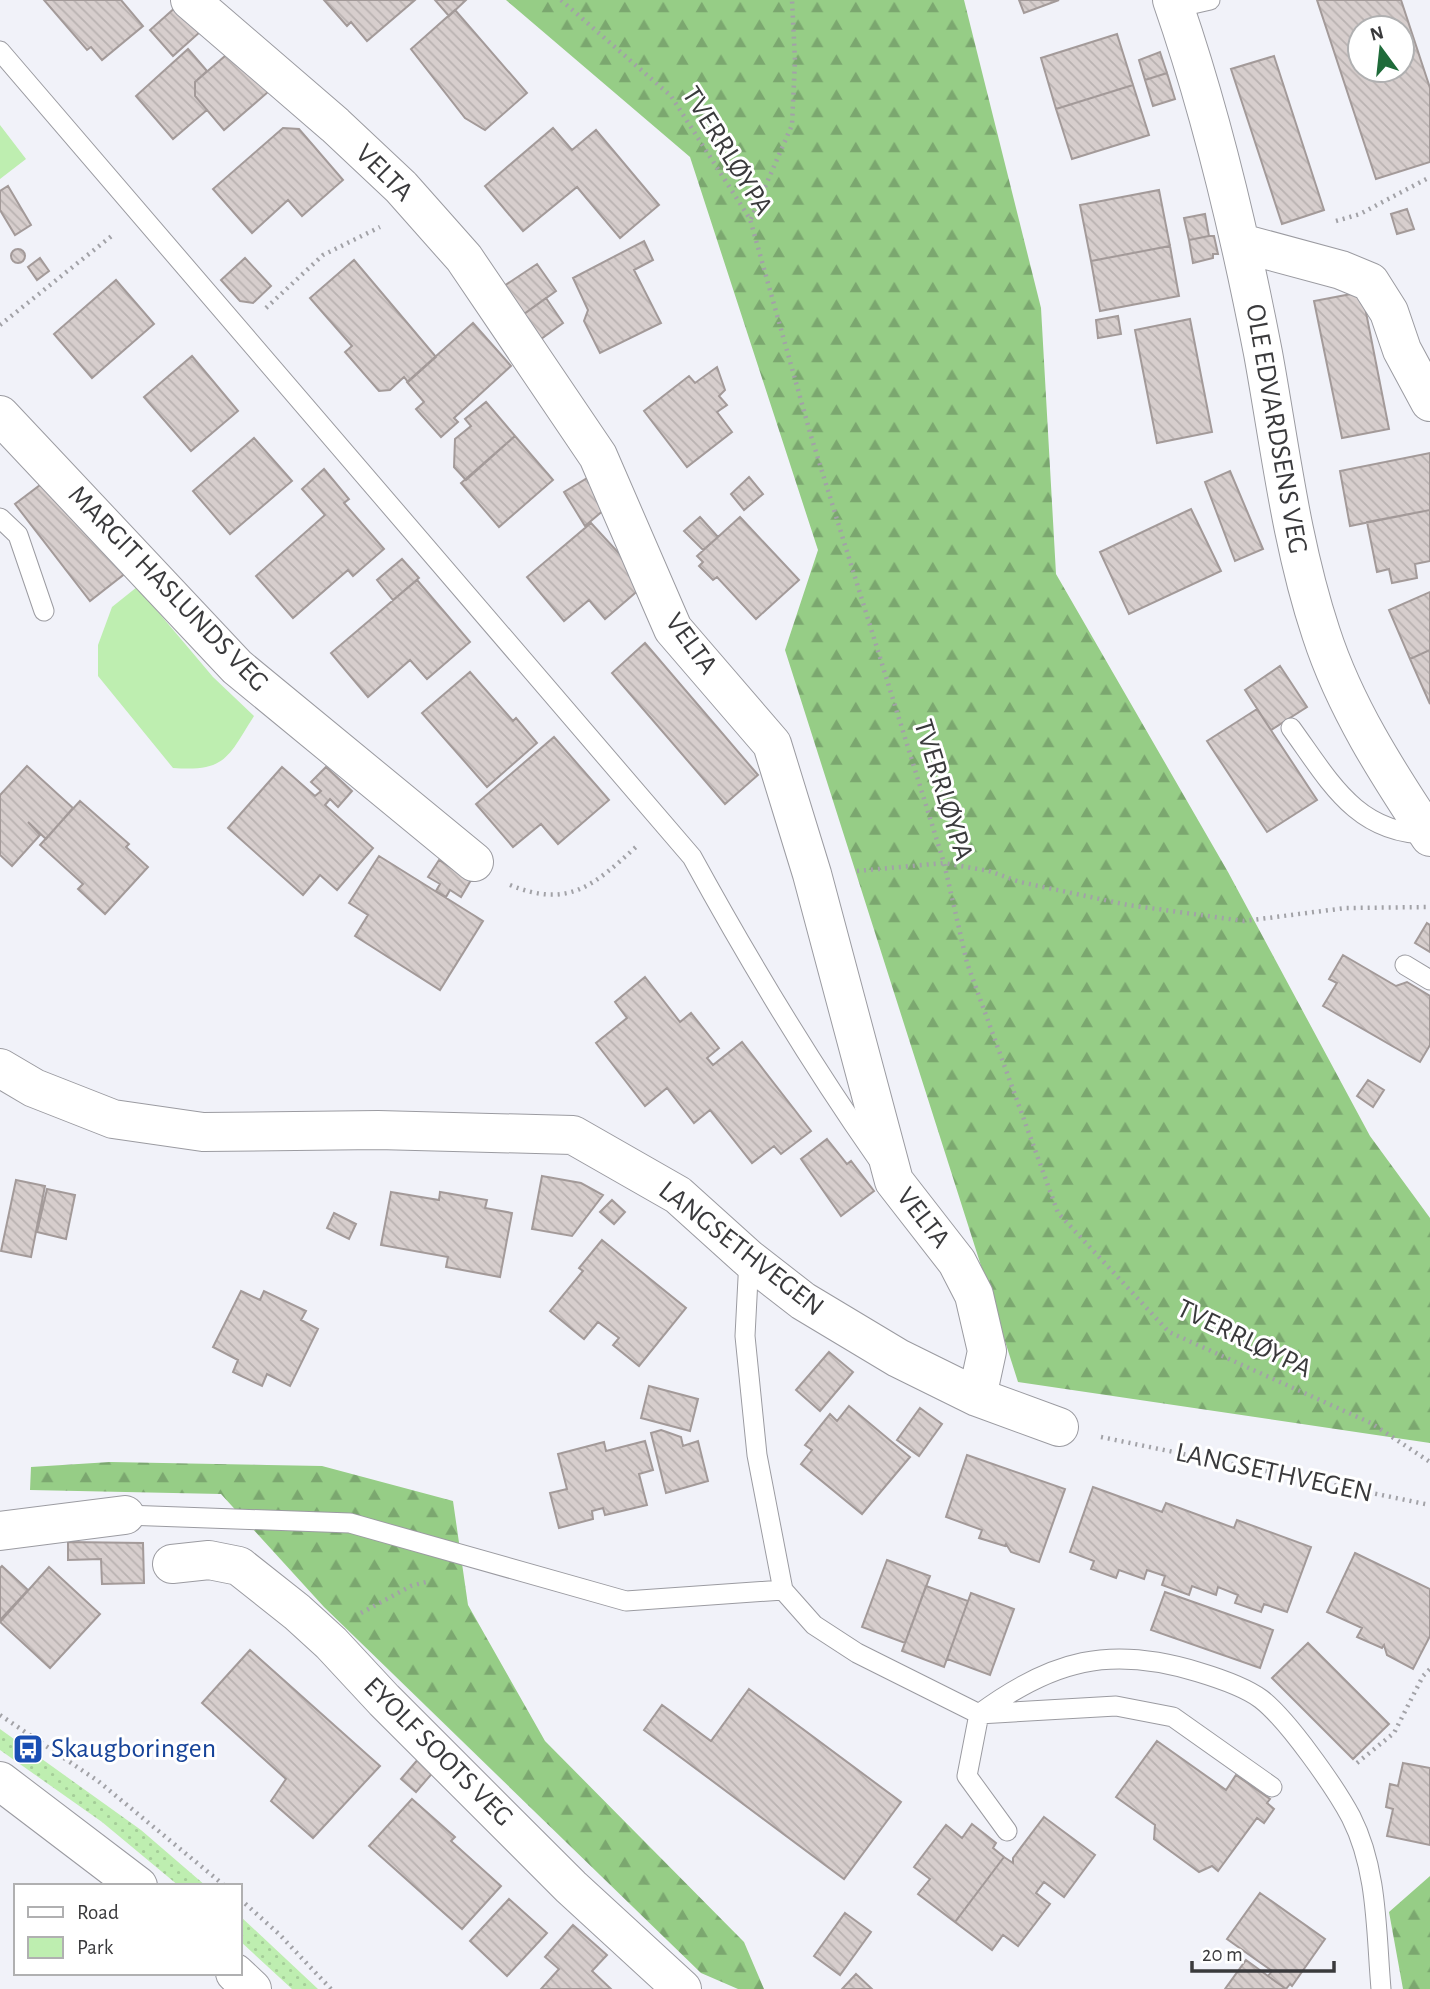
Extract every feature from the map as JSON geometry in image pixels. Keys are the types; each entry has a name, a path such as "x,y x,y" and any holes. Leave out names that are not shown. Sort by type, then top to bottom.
{"street":[{"name":"VELTA","path":"190,0 335,125 419,208 464,258 598,456 673,629 772,744 812,874 894,1181 957,1262 974,1296 987,1351 976,1397"},
{"name":"OLE EDVARDSENS VEG","path":"1185,3 1208,115 1253,246 1302,571 1321,635 1349,703 1385,772 1429,836"},
{"path":"1253,246 1341,270 1370,282 1389,312 1402,350 1430,402"},
{"name":"MARGIT HASLUNDS VEG","path":"0,415 237,667 488,872"},
{"name":"LANGSETHVEGEN","path":"0,1068 34,1088 113,1119 203,1132 378,1130 573,1135 678,1195 749,1259 803,1301 898,1358 976,1397 1059,1427"},
{"path":"0,1531 125,1515"},
{"name":"EYOLF SOOTS VEG","path":"172,1564 209,1560 239,1566 331,1643 384,1700 571,1887 682,1989"},
{"path":"0,1781 135,1884"},
{"path":"237,1975 252,1989"}],"lane":[{"path":"0,51 692,857 729,928 821,1078 894,1181"},
{"path":"0,518 18,535 44,611"},
{"path":"1291,728 1345,801 1371,820 1402,834 1429,836"},
{"path":"1405,965 1430,981"},
{"path":"749,1259 745,1336 753,1415 775,1560 783,1590 814,1625 857,1653 979,1714 1116,1706 1173,1717 1272,1787"},
{"path":"125,1515 350,1523 626,1601 783,1590"},
{"path":"1007,1831 967,1776 979,1714 1012,1689 1044,1672 1074,1663 1116,1659 1168,1663 1215,1678 1261,1699 1297,1737 1351,1818 1374,1888 1381,1989"}],"path":[{"name":"TVERRLØYPA","path":"561,0 671,96 750,219 811,436 944,863 967,963 1058,1213 1169,1332 1371,1423 1430,1462"},
{"path":"750,219 792,125 792,0"},
{"path":"1253,246 1360,214 1430,177"},
{"path":"237,328 258,315 323,256 419,208"},
{"path":"0,325 140,214"},
{"path":"488,872 535,895 576,891 602,878 663,823"},
{"path":"812,874 944,863 1128,905 1244,921 1346,908 1430,907"},
{"name":"LANGSETHVEGEN","path":"1059,1427 1430,1505"},
{"path":"331,1643 362,1612 411,1586 494,1564"},
{"path":"1349,1770 1394,1733 1423,1676 1430,1669"},
{"path":"0,1715 98,1781 223,1884"},
{"path":"242,1901 279,1934 331,1989"}],"green space":[{"path":"506,0 964,0 1041,308 1056,574 1228,872 1370,1136 1430,1218 1430,1443 1018,1382 785,650 818,550 690,157"},
{"path":"0,125 26,159 0,179"},
{"path":"137,587 213,677 254,716 231,752 215,764 191,769 173,768 98,676 98,645 112,607"},
{"path":"110,1462 322,1466 453,1501 468,1605 545,1741 744,1942 764,1989 738,1989 701,1973 324,1607 221,1494 30,1490 31,1467"},
{"path":"0,1729 141,1830 204,1884 177,1884 102,1822 0,1750"},
{"path":"1430,1876 1430,1989 1403,1989 1389,1912"},
{"path":"242,1918 318,1989 292,1989 242,1943"}],"building":[{"path":"44,0 121,0 143,26 102,60 91,47 87,50"},
{"path":"324,0 415,0 367,41 351,22 347,26"},
{"path":"435,0 466,0 449,16"},
{"path":"1019,0 1059,0 1024,13"},
{"path":"1317,0 1401,0 1406,14 1346,14 1346,84 1416,84 1416,46 1430,88 1430,162 1376,179"},
{"path":"177,6 200,32 173,56 150,30"},
{"path":"455,10 527,93 485,130 465,118 411,49"},
{"path":"1117,34 1133,85 1056,109 1041,58"},
{"path":"188,49 207,71 195,82 195,96 207,110 173,139 136,96"},
{"path":"232,50 268,92 224,130 195,96 195,82"},
{"path":"1160,52 1167,73 1145,80 1139,60"},
{"path":"1274,56 1324,210 1282,224 1231,69"},
{"path":"1167,73 1175,99 1153,106 1145,80"},
{"path":"1133,85 1149,135 1072,159 1056,109"},
{"path":"283,128 299,129 343,180 302,216 288,200 252,233 213,189"},
{"path":"553,128 572,150 596,130 659,205 620,238 577,187 523,231 485,186"},
{"path":"8,186 31,225 15,235 0,210 0,191"},
{"path":"1159,190 1170,246 1091,261 1080,205"},
{"path":"1407,209 1414,229 1397,234 1391,214"},
{"path":"1205,214 1209,236 1189,240 1184,218"},
{"path":"1214,236 1218,254 1193,263 1189,240"},
{"path":"644,241 653,260 634,270 661,323 600,353 584,321 588,310 573,278"},
{"path":"1170,246 1179,296 1100,311 1091,261"},
{"path":"18,249 23,251 23,261 18,263 13,261 11,256 13,251"},
{"path":"40,258 49,271 37,280 28,267"},
{"path":"245,258 271,286 253,303 240,301 221,280"},
{"path":"354,260 436,357 408,382 404,377 390,390 379,391 345,352 352,346 310,298"},
{"path":"537,264 556,291 524,314 504,286"},
{"path":"116,280 154,324 92,378 54,334"},
{"path":"1362,292 1389,429 1342,438 1314,301"},
{"path":"546,298 563,323 541,339 524,314"},
{"path":"1118,316 1121,334 1098,338 1096,320"},
{"path":"1190,319 1212,432 1157,443 1135,330"},
{"path":"473,323 511,366 454,418 458,422 441,437 416,409 424,402 407,382"},
{"path":"192,356 238,411 191,451 144,397"},
{"path":"717,367 725,390 719,396 727,405 717,412 732,432 687,467 644,411 689,376 695,383"},
{"path":"486,402 515,436 466,480 454,467 455,439 471,426 465,419"},
{"path":"515,436 553,480 499,527 461,483"},
{"path":"254,438 292,481 230,534 193,491"},
{"path":"1430,453 1430,510 1350,526 1340,471"},
{"path":"324,469 349,499 344,503 384,549 353,576 348,570 293,618 256,576 325,515 302,489"},
{"path":"1230,471 1263,549 1235,561 1205,482"},
{"path":"52,476 127,572 90,601 15,504"},
{"path":"589,477 605,509 585,526 564,492"},
{"path":"749,477 763,494 744,510 731,494"},
{"path":"1191,509 1221,571 1129,614 1100,552"},
{"path":"1430,510 1430,561 1415,564 1417,578 1392,583 1389,569 1377,572 1367,522"},
{"path":"700,517 718,537 703,550 684,531"},
{"path":"740,517 799,580 756,619 717,577 713,580 699,566 703,562 697,556"},
{"path":"591,523 627,562 642,587 605,619 589,600 564,621 527,577"},
{"path":"402,559 419,578 393,600 377,580"},
{"path":"417,580 470,642 427,679 410,660 368,697 331,653"},
{"path":"1430,592 1430,650 1410,659 1389,610"},
{"path":"645,643 758,775 725,804 612,673"},
{"path":"1430,650 1430,704 1410,659"},
{"path":"1280,666 1307,707 1271,730 1245,690"},
{"path":"470,672 513,721 516,718 537,743 487,787 422,713"},
{"path":"1257,709 1317,800 1267,832 1207,741"},
{"path":"554,737 609,800 558,844 541,824 513,847 476,804"},
{"path":"27,766 73,808 46,839 28,822 40,835 12,866 0,855 0,795"},
{"path":"282,767 315,796 321,791 311,782 326,767 352,791 338,807 330,799 325,805 373,848 337,890 320,875 303,895 228,828"},
{"path":"80,801 129,844 126,847 148,867 105,914 78,889 83,884 40,845"},
{"path":"379,856 483,921 440,990 355,936 368,915 349,903"},
{"path":"439,860 471,880 461,897 450,890 446,897 436,891 440,884 428,877"},
{"path":"1427,923 1430,925 1430,952 1415,943"},
{"path":"1343,955 1396,986 1407,982 1430,996 1430,1045 1420,1062 1323,1006 1337,983 1329,979"},
{"path":"645,977 680,1022 691,1013 719,1048 707,1058 713,1065 742,1042 811,1131 781,1154 774,1146 752,1163 710,1110 694,1123 667,1088 645,1106 596,1043 627,1018 615,1002"},
{"path":"1368,1080 1384,1090 1373,1107 1357,1096"},
{"path":"827,1139 847,1164 851,1161 874,1191 841,1216 801,1159"},
{"path":"542,1176 581,1183 603,1195 572,1236 532,1229"},
{"path":"16,1180 45,1186 31,1257 1,1251"},
{"path":"47,1189 75,1195 66,1239 37,1232"},
{"path":"391,1192 439,1200 440,1192 487,1200 485,1208 512,1213 500,1277 446,1267 448,1257 381,1245"},
{"path":"612,1200 625,1212 614,1224 600,1212"},
{"path":"334,1213 356,1224 349,1239 327,1228"},
{"path":"602,1240 686,1308 639,1366 613,1345 619,1338 598,1322 584,1339 550,1311 583,1271 579,1268"},
{"path":"241,1291 260,1300 264,1291 306,1311 301,1320 318,1329 290,1386 267,1374 262,1386 233,1372 238,1360 213,1347"},
{"path":"829,1352 853,1372 820,1411 796,1390"},
{"path":"649,1386 698,1399 690,1431 641,1418"},
{"path":"849,1406 910,1457 862,1514 801,1464 812,1450 805,1445 830,1414 837,1421"},
{"path":"920,1408 942,1424 919,1456 897,1440"},
{"path":"661,1430 681,1437 683,1446 698,1441 708,1481 666,1493 651,1433"},
{"path":"645,1441 653,1470 639,1474 647,1505 605,1515 603,1508 592,1511 593,1519 559,1528 550,1493 567,1489 558,1454 604,1442 606,1451"},
{"path":"967,1455 1065,1489 1039,1562 1011,1552 1006,1544 1005,1546 979,1538 982,1530 946,1517"},
{"path":"1093,1487 1162,1512 1166,1503 1234,1528 1237,1520 1311,1547 1287,1612 1264,1604 1261,1612 1235,1603 1238,1595 1218,1587 1216,1595 1192,1586 1189,1595 1162,1585 1165,1576 1147,1570 1144,1579 1119,1570 1116,1578 1091,1569 1094,1561 1070,1552"},
{"path":"68,1542 143,1543 144,1583 102,1584 101,1559 68,1560"},
{"path":"1355,1553 1430,1589 1430,1636 1413,1669 1387,1655 1384,1645 1382,1648 1357,1637 1362,1628 1327,1612"},
{"path":"887,1560 930,1576 905,1643 862,1627"},
{"path":"2,1566 28,1590 0,1620 0,1568"},
{"path":"49,1567 100,1614 50,1668 0,1622"},
{"path":"926,1586 968,1601 944,1667 902,1651"},
{"path":"1165,1592 1273,1630 1260,1668 1151,1630"},
{"path":"971,1593 1014,1609 990,1675 947,1659"},
{"path":"1308,1643 1389,1724 1353,1759 1272,1678"},
{"path":"250,1650 380,1766 313,1838 271,1801 286,1779 202,1703"},
{"path":"749,1689 901,1802 844,1879 644,1730 662,1705 711,1741"},
{"path":"1157,1741 1226,1790 1236,1775 1270,1799 1267,1803 1274,1809 1264,1823 1257,1818 1218,1871 1212,1866 1199,1872 1154,1839 1155,1825 1116,1797"},
{"path":"420,1757 435,1770 416,1792 401,1779"},
{"path":"1403,1763 1430,1768 1430,1845 1387,1836 1393,1809 1386,1807 1390,1784 1398,1786"},
{"path":"412,1799 455,1837 451,1841 501,1886 462,1929 369,1846"},
{"path":"1044,1817 1095,1855 1064,1897 1044,1882 1036,1893 1050,1904 1018,1946 1003,1935 992,1950 955,1922 1004,1857 1013,1863 1013,1858"},
{"path":"972,1824 996,1843 993,1848 1004,1857 955,1922 918,1894 930,1879 914,1867 946,1825 962,1838"},
{"path":"1260,1893 1325,1939 1292,1986 1290,1984 1286,1989 1268,1976 1272,1971 1227,1939"},
{"path":"509,1899 547,1933 507,1976 470,1941"},
{"path":"845,1913 871,1932 840,1975 814,1956"},
{"path":"573,1925 607,1955 592,1971 611,1989 541,1989 559,1969 545,1957"},
{"path":"1246,1960 1268,1976 1286,1989 1225,1989"},
{"path":"856,1974 872,1989 842,1989"}],"place":[{"name":"Skaugboringen","path":"28,1749"}]}
